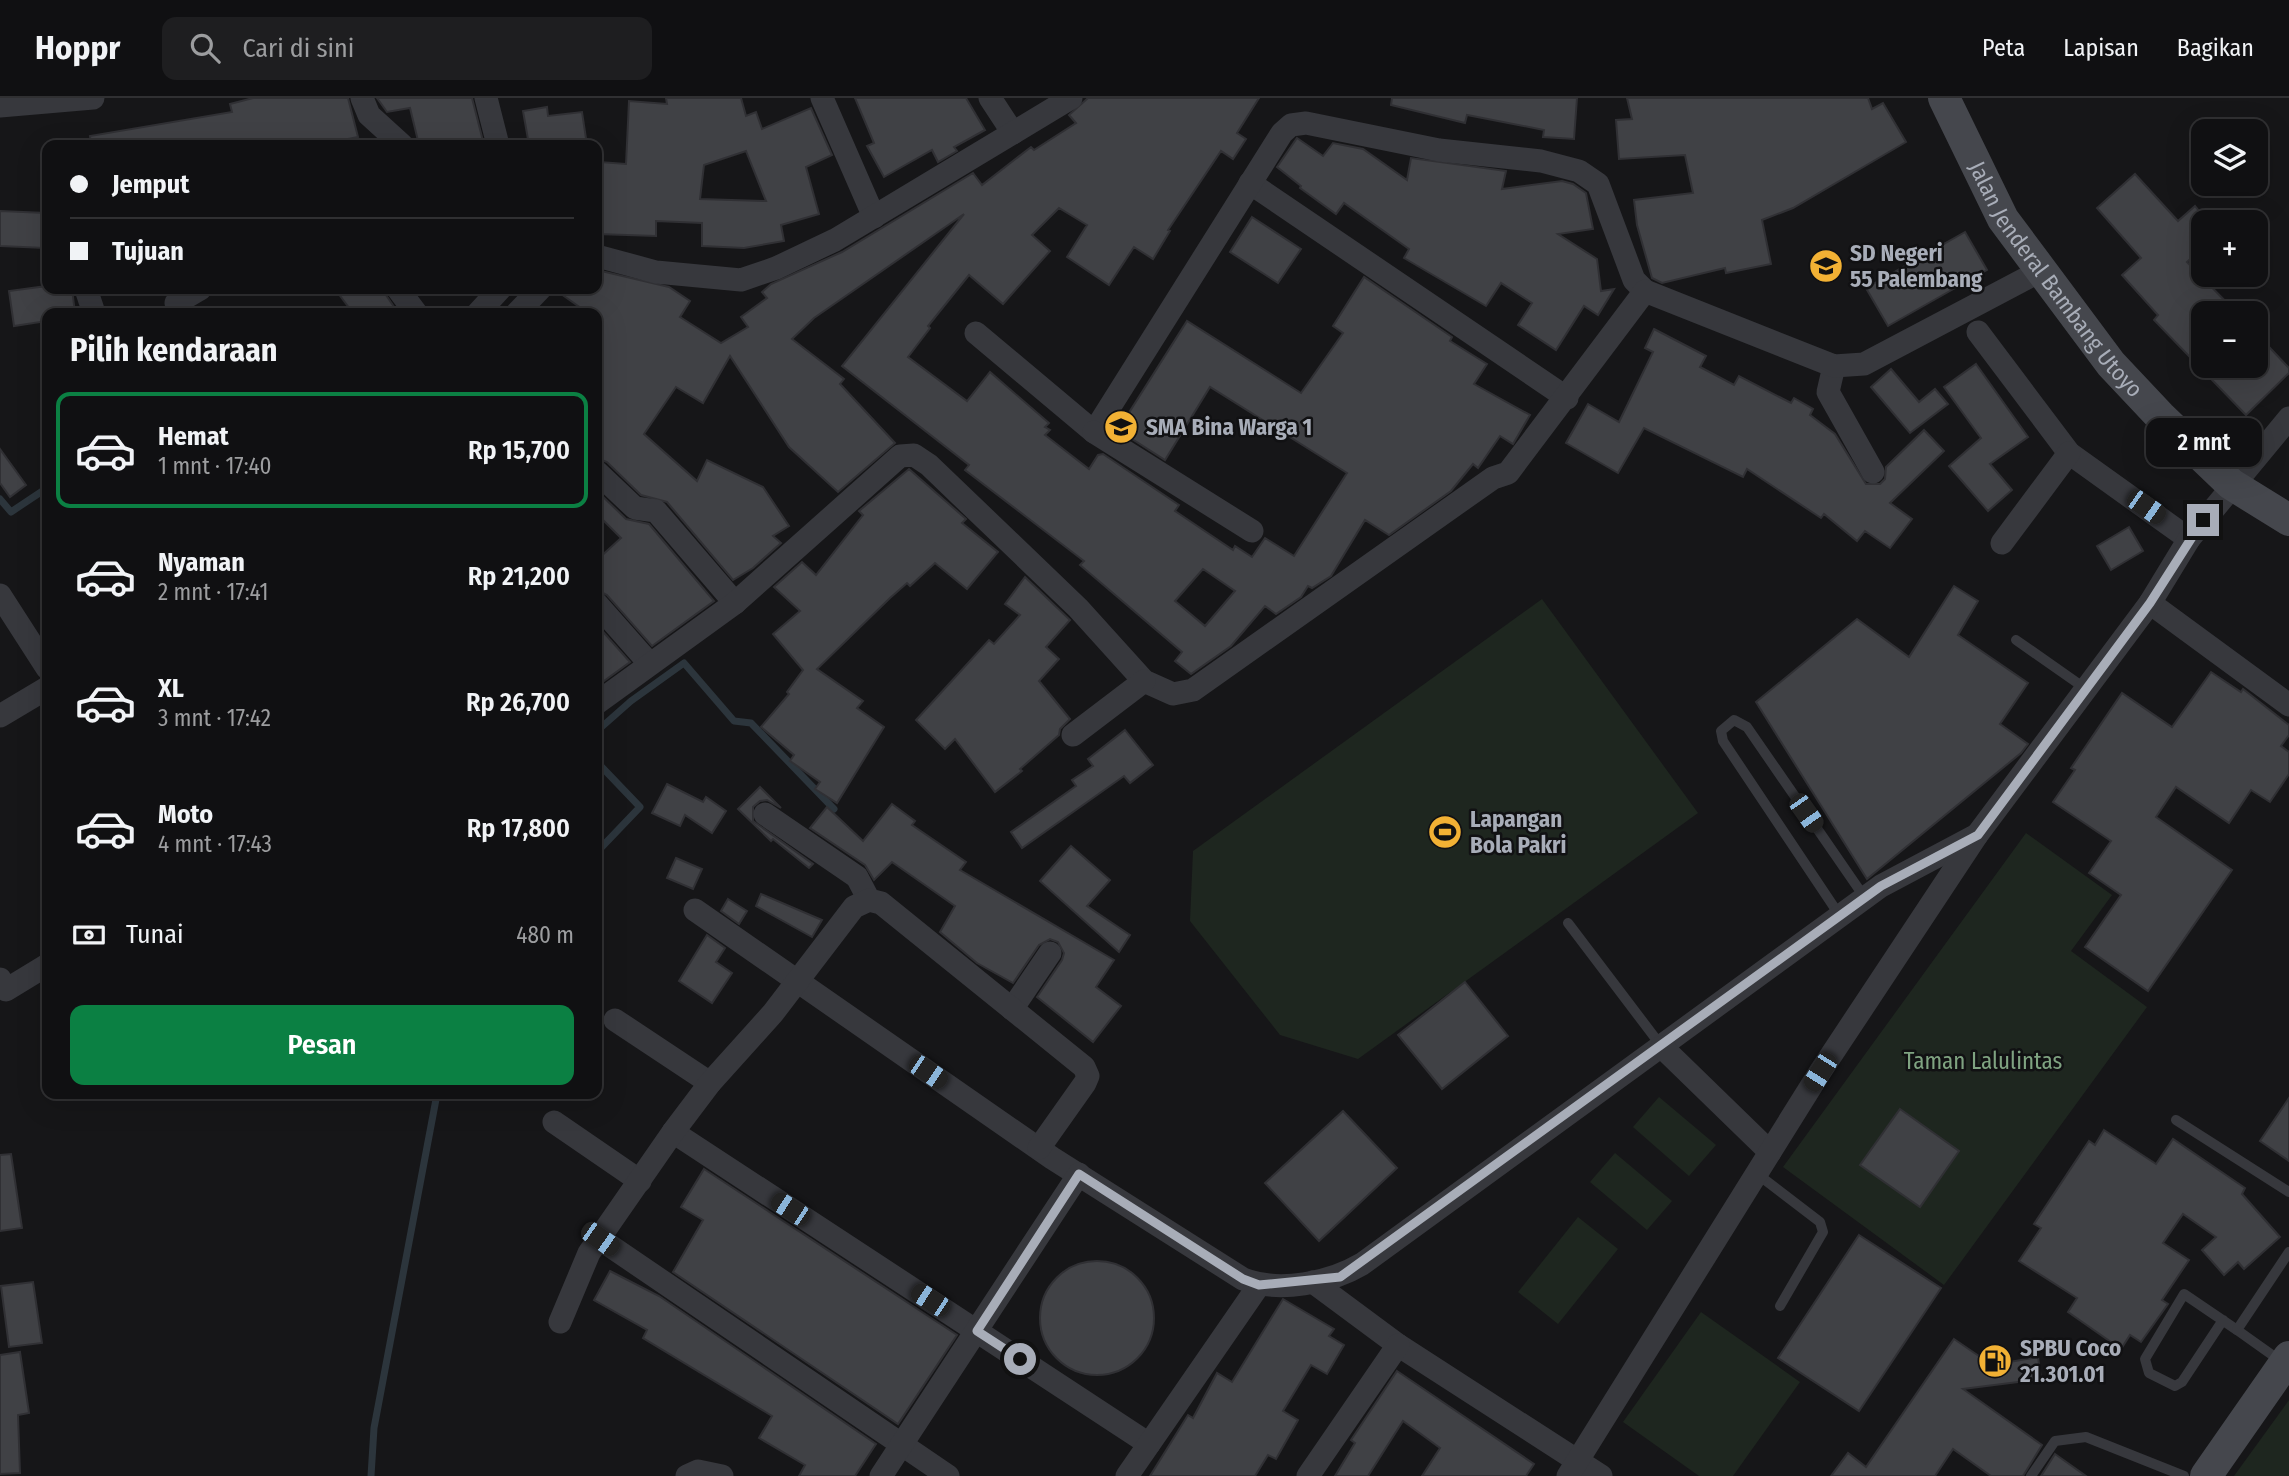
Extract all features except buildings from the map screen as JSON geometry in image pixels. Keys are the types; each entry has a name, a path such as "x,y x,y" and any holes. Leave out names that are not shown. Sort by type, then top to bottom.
{"street":[{"path":"0,106 93,98"},
{"path":"362,98 369,115 387,140"},
{"path":"486,98 497,140"},
{"path":"822,98 874,217"},
{"path":"990,98 1013,133"},
{"path":"602,257 656,271 741,280 776,268 874,217 1071,98"},
{"name":"Jalan Jenderal Bambang Utoyo","path":"1944,98 2003,219 2111,364 2160,416 2231,484 2289,520"},
{"path":"1094,432 1282,133 1291,125 1306,123 1439,150 1541,160 1579,170 1598,184 1634,280 1645,291 1834,366 1864,364 2040,271"},
{"path":"1250,183 1567,398"},
{"path":"602,699 735,603 900,456 914,456 929,464 1078,608 1144,681 1173,694 1193,690 1493,478 1508,473 1645,291"},
{"path":"483,308 495,294"},
{"path":"522,308 535,294"},
{"path":"1978,332 2069,453 2189,538"},
{"path":"976,333 1094,432 1252,531"},
{"path":"1834,366 1828,392 1873,472"},
{"path":"1573,1468 1820,1072 1978,835 2150,603 2189,538 2231,484 2289,418"},
{"path":"2002,543 2069,453"},
{"path":"602,477 635,508 656,511 735,603"},
{"path":"0,595 42,660"},
{"path":"2150,603 2289,705"},
{"path":"602,610 649,663"},
{"path":"1073,735 1144,681"},
{"path":"0,716 42,691"},
{"path":"765,814 857,877 869,900"},
{"path":"695,910 795,982 1039,1148 1243,1279 1259,1285 1314,1282 1340,1277 1362,1264 1865,898 1916,866 1978,835"},
{"path":"560,1322 589,1254 673,1132 710,1083 773,1013 854,907 869,900 881,903 1084,1067 1088,1076 1039,1148"},
{"path":"1012,1009 1050,953"},
{"path":"0,979 6,990 42,968"},
{"path":"615,1020 710,1083"},
{"path":"1662,1047 1770,1152"},
{"path":"554,1122 640,1181"},
{"path":"673,1132 1149,1444"},
{"path":"881,1476 1079,1174"},
{"path":"600,1239 901,1447 948,1476"},
{"path":"1314,1282 1398,1345 1573,1468 1601,1476"},
{"path":"1127,1476 1259,1285"},
{"path":"1308,1476 1398,1345"},
{"path":"2206,1476 2287,1360"},
{"path":"687,1476 698,1471 722,1476"}],"lane":[{"path":"2016,640 2086,689"},
{"path":"1840,916 1723,741 1721,731 1734,720 1748,727 1865,898"},
{"path":"1569,923 1662,1047"},
{"path":"2176,1121 2289,1192"},
{"path":"1756,1174 1820,1222 1823,1232 1780,1306"},
{"path":"2237,1330 2289,1252"},
{"path":"2223,1320 2182,1382 2175,1387 2149,1373 2145,1359 2184,1294 2287,1360"},
{"path":"2031,1476 2055,1441 2086,1437 2184,1476"}],"green space":[{"name":"Lapangan Bola Pakri","path":"1542,599 1698,813 1358,1059 1280,1035 1190,921 1193,851"},
{"name":"Taman Lalulintas","path":"2026,833 2112,895 2071,951 2147,1007 1944,1285 1783,1167"},
{"path":"1659,1097 1716,1145 1689,1176 1633,1127"},
{"path":"1615,1153 1672,1201 1647,1230 1590,1182"},
{"path":"1578,1217 1618,1249 1558,1324 1518,1292"},
{"path":"1701,1312 1800,1382 1733,1476 1699,1476 1623,1422"},
{"path":"2289,1400 2289,1476 2234,1476"}],"waterway":[{"path":"0,499 11,512 42,491"},
{"path":"602,727 631,701 684,663 734,721 751,723 834,809"},
{"path":"602,767 640,807 602,847"},
{"path":"371,1476 374,1428 436,1099"}],"place":[{"name":"SD Negeri 55 Palembang","path":"1826,266"},
{"name":"SMA Bina Warga 1","path":"1121,427"},
{"name":"Lapangan Bola Pakri","path":"1445,832"},
{"name":"SPBU Coco 21.301.01","path":"1995,1361"}],"route":[{"path":"1020,1359 977,1331 1079,1174 1243,1279 1259,1285 1314,1282 1340,1277 1362,1264 1881,886 1978,835 2150,603 2189,538 2203,520"}]}
